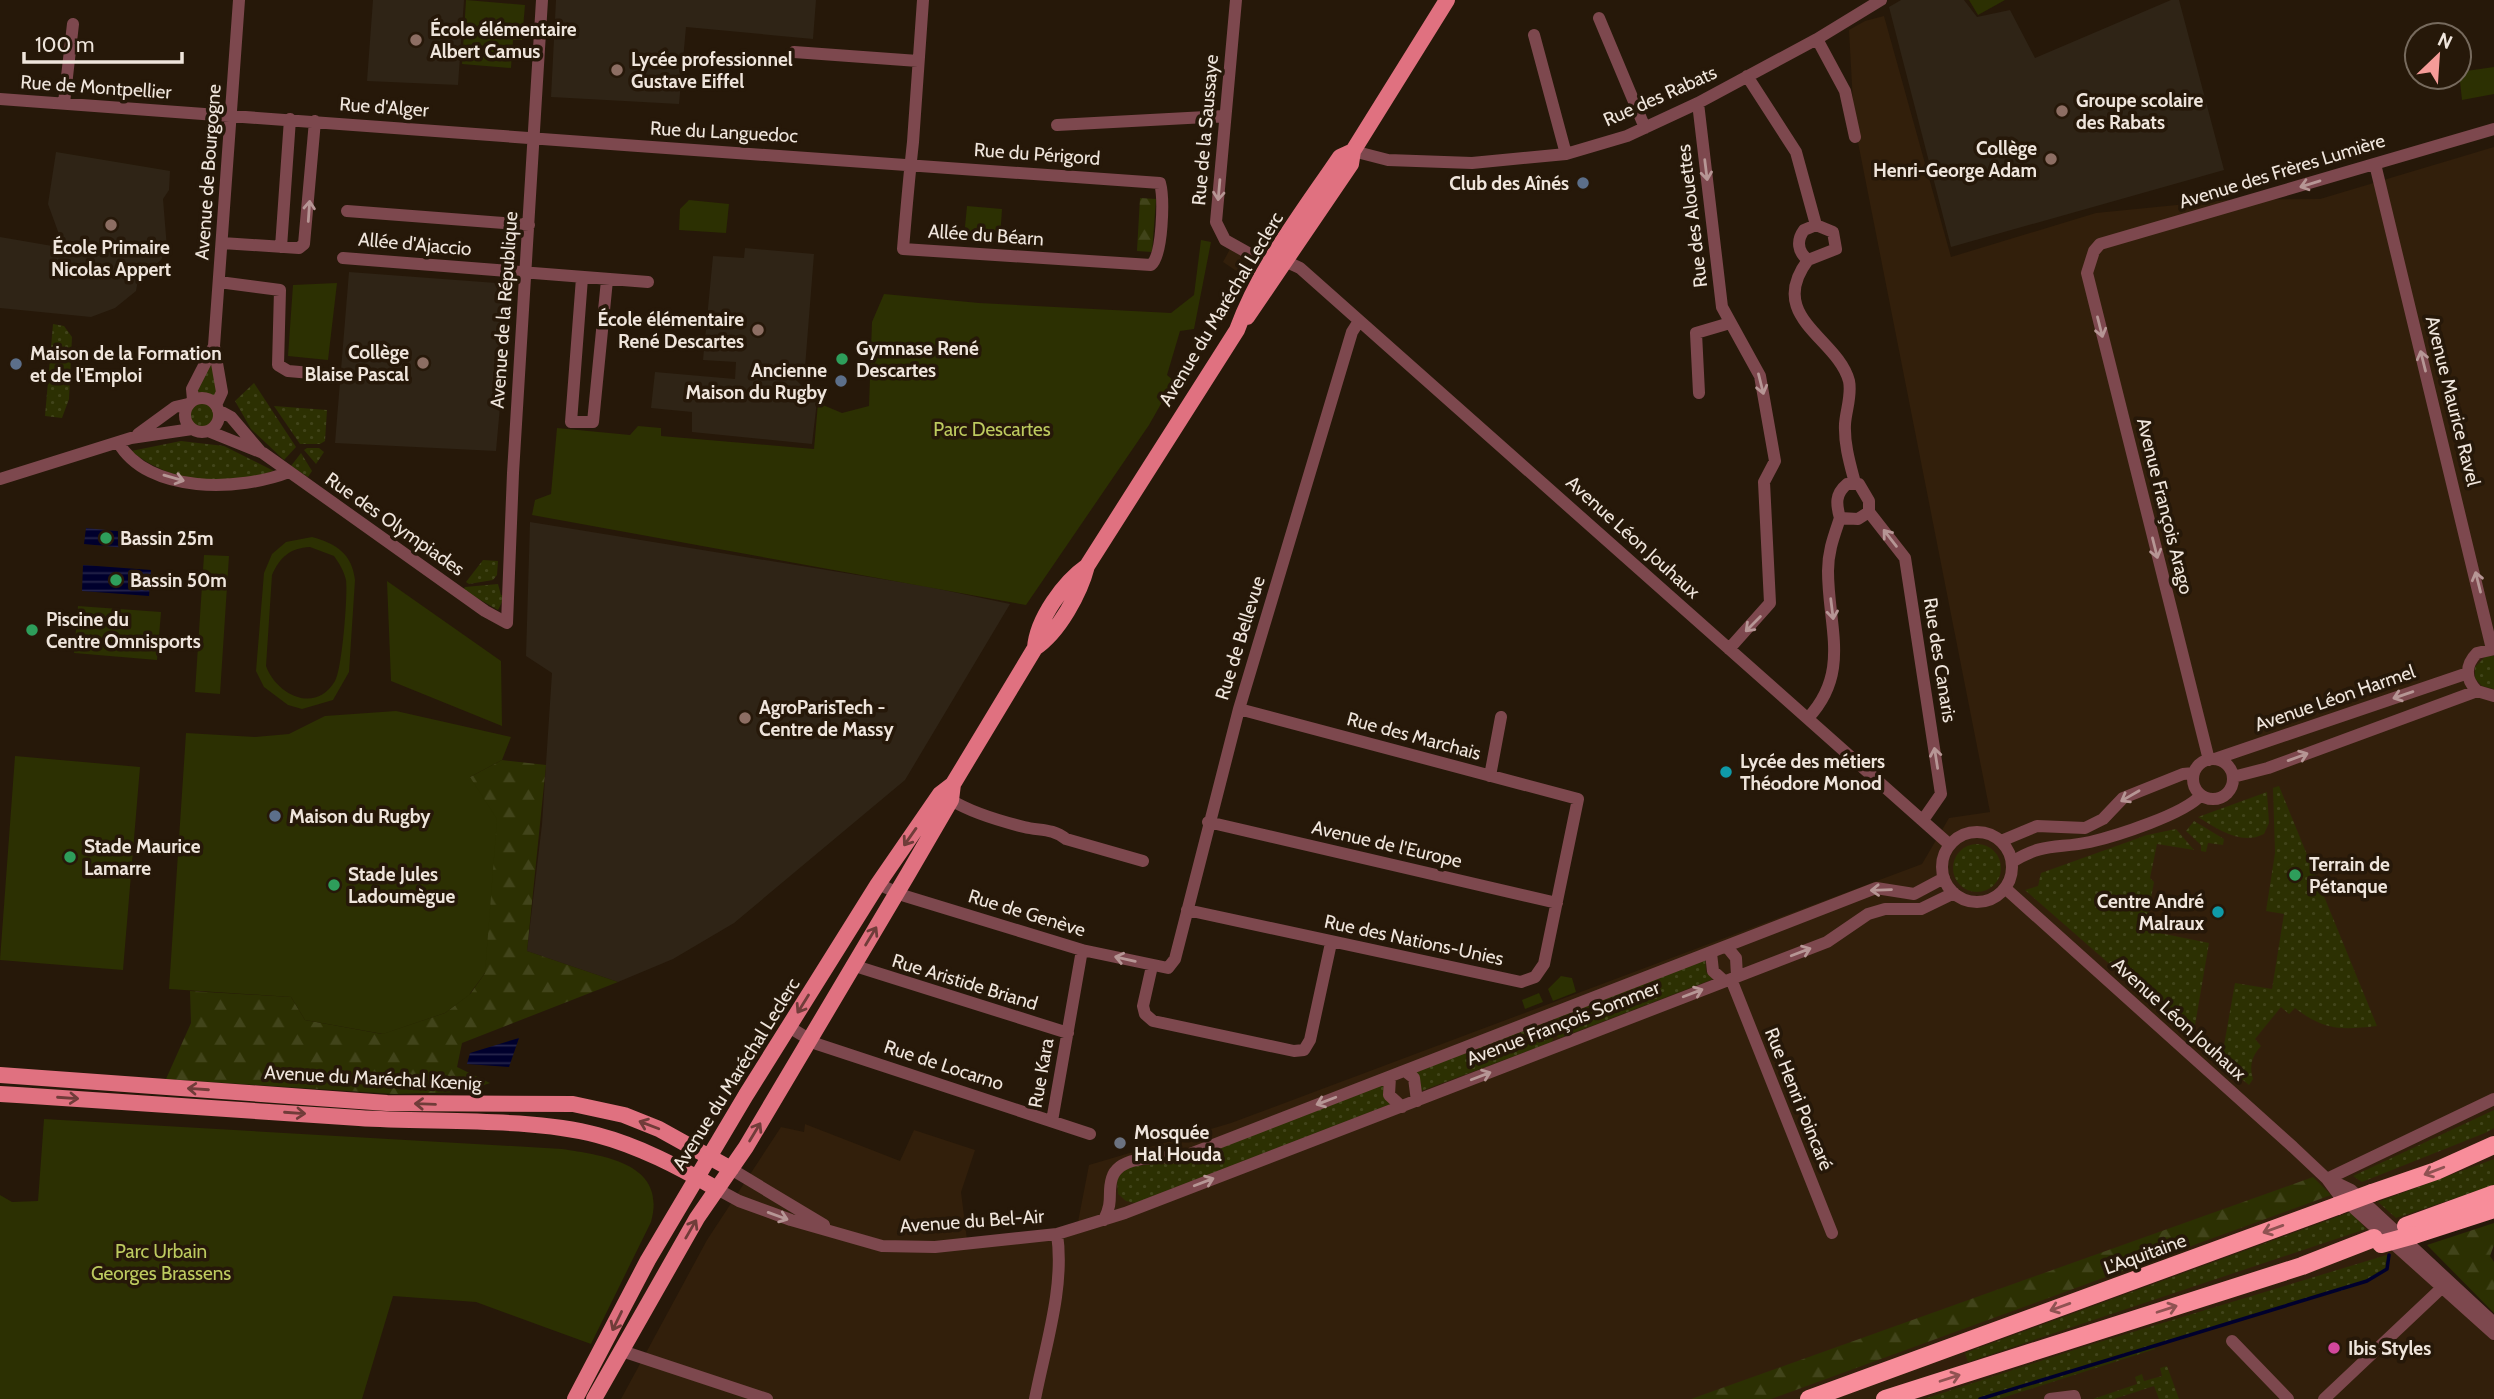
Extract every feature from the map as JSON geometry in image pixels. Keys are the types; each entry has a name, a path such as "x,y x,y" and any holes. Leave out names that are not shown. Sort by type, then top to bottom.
{"highway":[{"name":"L'Aquitaine","path":"1809,1399 2436,1171 2494,1145"},
{"path":"2410,1230 2494,1194"},
{"path":"1885,1399 2410,1230 2494,1209"}],"main road":[{"path":"1353,150 1447,0"},
{"name":"Avenue du Maréchal Leclerc","path":"594,1399 697,1218 731,1169 897,893 1035,648 1036,635 1053,605 1072,576 1087,566 1283,256 1308,205 1340,157 1353,150"},
{"name":"Avenue du Maréchal Leclerc","path":"1278,263 1351,164 1353,150"},
{"name":"Avenue du Maréchal Leclerc","path":"575,1399 648,1260 789,1027 878,884 940,794 952,792"},
{"name":"Avenue du Maréchal Kœnig","path":"0,1075 387,1103 573,1104 624,1115 659,1129 731,1169"},
{"name":"Avenue du Maréchal Kœnig","path":"0,1094 412,1122 541,1127 594,1134 621,1142 717,1189"}],"street":[{"name":"Avenue de Bourgogne","path":"217,407 222,392 214,346 239,0"},
{"name":"Avenue de la République","path":"507,623 524,273 542,0"},
{"path":"910,164 923,0"},
{"name":"Rue de la Saussaye","path":"1236,0 1216,222 1225,240 1278,263"},
{"name":"Rue des Rabats","path":"1353,150 1388,160 1472,163 1566,154 1645,128 1698,103 1817,39 1881,0"},
{"path":"1599,18 1645,128"},
{"path":"64,103 73,24"},
{"path":"1534,35 1566,154"},
{"path":"1817,39 1845,91 1855,137"},
{"path":"794,52 918,61"},
{"path":"1747,76 1796,152 1816,225"},
{"name":"Rue de Montpellier","path":"0,99 231,116"},
{"name":"Rue des Alouettes","path":"1698,103 1722,307 1760,376 1775,461 1764,482 1770,603 1729,649"},
{"name":"Rue d'Alger","path":"231,116 535,136"},
{"path":"1057,125 1225,116"},
{"path":"281,247 290,119"},
{"path":"222,243 299,248 307,239 315,121"},
{"name":"Avenue des Frères Lumière","path":"2089,261 2101,244 2494,129"},
{"name":"Rue du Languedoc","path":"535,136 618,145 910,164"},
{"name":"Rue du Périgord","path":"910,164 1160,183 1163,193 1158,254 1151,265"},
{"name":"Allée du Béarn","path":"910,164 903,249 1151,265"},
{"name":"Avenue Maurice Ravel","path":"2375,164 2493,649"},
{"path":"347,211 529,225"},
{"path":"1808,260 1798,242 1804,230 1816,225 1833,232 1836,249 1808,260 1797,274 1795,289 1801,316 1814,335 1842,364 1849,382 1845,426 1847,456 1855,483"},
{"name":"Allée d'Ajaccio","path":"344,258 648,282"},
{"name":"Avenue François Arago","path":"2089,261 2087,273 2212,760"},
{"name":"Avenue Léon Jouhaux","path":"1278,263 1300,268 1950,845"},
{"path":"582,278 571,422 593,422 607,279"},
{"path":"219,282 280,290 278,365 288,371 323,374"},
{"name":"Rue de Bellevue","path":"1168,968 1175,959 1239,709 1352,332 1359,321"},
{"path":"1699,393 1696,333 1730,323"},
{"name":"Avenue de Bourgogne","path":"190,402 192,389 214,346"},
{"path":"0,479 131,438 192,429 208,431 216,425 217,407 203,397 175,407 156,424 131,438"},
{"path":"190,402 184,415 192,429"},
{"name":"Rue des Olympiades","path":"217,407 231,417 263,453 485,611 507,623"},
{"name":"Rue des Olympiades","path":"208,431 263,453"},
{"path":"118,442 127,455 154,472 208,486 247,484 289,472"},
{"path":"1808,718 1827,695 1833,680 1835,632 1828,570 1831,538 1840,518 1838,491 1847,484 1859,484 1869,500 1869,512 1858,519 1840,518"},
{"name":"Rue des Canaris","path":"1869,512 1905,558 1941,794 1923,820"},
{"path":"2477,691 2468,673 2477,653 2493,649"},
{"name":"Avenue Léon Harmel","path":"2212,760 2468,673"},
{"path":"2233,777 2268,768 2477,691 2494,696"},
{"name":"Rue des Marchais","path":"1239,709 1578,799"},
{"path":"1490,776 1500,717"},
{"path":"2212,760 2227,766 2233,777 2228,792 2223,797 2210,799 2201,795 2194,787 2194,774 2197,767 2212,760"},
{"path":"2001,841 2037,826 2085,828 2103,819 2123,798 2183,774 2194,774"},
{"path":"952,792 968,809 1027,828 1057,832 1066,839 1143,861"},
{"path":"2012,862 2036,848 2090,842 2115,834 2185,808 2201,795"},
{"name":"Rue des Nations-Unies","path":"1187,910 1521,982 1541,972 1578,799"},
{"name":"Avenue de l'Europe","path":"1208,822 1557,903"},
{"path":"1979,831 2001,841 2012,862 2006,888 1997,896 1975,902 1954,893 1944,878 1944,855 1950,845 1968,832 1979,831"},
{"path":"1711,953 1713,971 1731,979 1736,958 1727,947 1876,888 1914,894 1944,878"},
{"name":"Rue de Genève","path":"878,884 897,893 1082,950 1168,968"},
{"name":"Avenue Léon Jouhaux","path":"2006,888 2327,1179 2338,1194 2494,1323"},
{"name":"Avenue François Sommer","path":"1417,1101 1827,942 1868,914 1885,909 1921,909 1954,893"},
{"path":"1152,966 1143,1006 1144,1014 1153,1021 1294,1051 1304,1049 1310,1040 1331,943"},
{"name":"Avenue François Sommer","path":"1405,1071 1727,947"},
{"name":"Rue Kara","path":"1052,1121 1082,950"},
{"name":"Rue Aristide Briand","path":"852,965 1068,1033"},
{"name":"Rue Henri Poincaré","path":"1731,979 1832,1233"},
{"name":"Rue de Locarno","path":"789,1027 809,1040 1090,1134"},
{"path":"1405,1071 1414,1078 1417,1101 1104,1220 1116,1169 1130,1161 1182,1157 1405,1071"},
{"path":"1390,1077 1389,1095 1402,1107"},
{"path":"2327,1179 2494,1100"},
{"name":"Avenue du Bel-Air","path":"731,1169 842,1236"},
{"name":"Avenue du Bel-Air","path":"717,1189 739,1201 842,1236 882,1246 918,1248 1057,1234 1104,1220"},
{"path":"1111,1194 1122,1203 1141,1207"},
{"path":"1111,1194 1125,1213"},
{"path":"1035,1399 1060,1254 1057,1234"},
{"path":"2325,1399 2446,1283"},
{"name":"Avenue Léon Jouhaux","path":"2446,1283 2494,1334"},
{"path":"2232,1341 2287,1399"},
{"path":"622,1352 767,1399"},
{"path":"2050,1399 2074,1396 2075,1399"}],"shaded area":[{"name":"École élémentaire Albert Camus","path":"373,0 464,0 458,85 367,81"},
{"name":"Lycée professionnel Gustave Eiffel","path":"556,0 816,0 813,39 686,27 679,104 551,97"},
{"name":"Groupe scolaire des Rabats","path":"1901,0 1964,0 1977,17 2010,10 2035,58 2171,0 2179,0 2224,170 1951,247 1889,7"},
{"path":"1884,16 1951,257 2096,213 2227,200 2320,199 2494,147 2494,1172 2401,1255 2494,1341 2494,1399 621,1399 707,1240 781,1127 804,1132 805,1124 900,1161 914,1130 975,1150 961,1192 967,1240 1043,1236 1078,1222 1089,1165 1231,1123 1922,864 1949,818 1990,812 1854,122 1849,30 1865,21"},
{"name":"École Primaire Nicolas Appert","path":"56,152 170,171 169,190 163,199 167,248 161,260 138,280 136,291 115,308 91,317 0,308 0,237 64,248 48,204"},
{"path":"745,248 814,254 804,380 796,380 817,401 812,444 692,432 692,412 651,408 655,372 735,379 736,362 703,360 713,256 744,258"},
{"path":"1230,249 1245,257 1249,267 1244,276 1223,262"},
{"name":"Collège Blaise Pascal","path":"349,272 511,284 496,451 335,443"},
{"name":"AgroParisTech - Centre de Massy","path":"530,522 925,586 1010,604 905,780 734,923 673,959 618,982 527,951 542,824 552,673 526,656"}],"green space":[{"path":"466,0 525,5 522,40 513,40 511,68 462,64"},
{"path":"1969,0 2005,0 1978,15"},
{"path":"2494,67 2494,94 2462,100 2461,91 2473,91 2473,70"},
{"path":"1140,198 1156,199 1152,252 1137,251"},
{"path":"689,200 729,204 726,233 679,230 680,209"},
{"path":"967,206 1002,209 1000,239 964,237"},
{"name":"Parc Descartes","path":"1201,240 1211,242 1194,329 1180,331 1167,375 1174,381 1149,425 1026,605 532,515 535,500 551,494 557,428 630,435 638,426 661,428 661,436 814,449 818,403 842,413 869,406 872,322 884,294 979,303 1171,313 1194,295"},
{"path":"337,283 328,360 288,356 293,285"},
{"path":"53,324 64,326 72,337 69,399 62,418 45,416"},
{"path":"212,355 219,389 215,398 197,394 195,388"},
{"path":"254,383 296,447 284,460 251,429 235,401"},
{"path":"202,403 210,407 214,415 210,423 202,427 194,423 190,415 194,407"},
{"path":"274,406 327,410 325,441 320,444 300,444"},
{"path":"181,441 224,446 274,471 231,483 200,481 163,470 131,451"},
{"path":"319,448 324,452 316,464 304,450"},
{"path":"301,453 312,471 308,477 291,466"},
{"path":"312,537 329,543 347,557 355,580 349,672 333,700 302,709 288,705 264,687 256,671 264,573 272,554 286,542","holes":["310,547 334,556 346,580 344,632 338,674 327,691 317,697 297,697 278,685 266,666 272,575 282,558 297,549"]},
{"path":"204,555 229,556 220,694 195,692"},
{"path":"483,560 498,561 497,575 493,580 469,584 466,582"},
{"path":"387,581 501,661 502,726 391,681"},
{"path":"498,584 501,595 505,596 498,610 463,590 465,587"},
{"path":"78,606 161,612 157,660 74,653"},
{"path":"2486,656 2494,656 2494,689 2482,686 2475,678 2475,667"},
{"name":"Stade Jules Ladoumègue","path":"396,711 511,737 502,760 470,777 497,819 485,973 469,995 445,1013 383,1034 305,1020 291,997 169,989 186,733 255,737 289,734 325,716"},
{"name":"Stade Maurice Lamarre","path":"15,756 140,767 123,970 0,960"},
{"path":"502,760 546,765 527,951 618,982 462,1043 457,1067 490,1083 464,1092 394,1094 166,1079 191,1023 190,991 291,997 305,1020 382,1034 445,1013 471,993 485,973 470,777"},
{"path":"2279,786 2377,1026 2334,1027 2315,1021 2295,1008 2289,1014 2281,1007 2255,1039 2261,1046 2252,1061 2253,1079 2249,1085 2221,1062 2235,983 2272,989 2284,914 2266,911 2275,853 2273,788"},
{"path":"2267,792 2269,823 2264,834 2238,837 2198,817"},
{"path":"2194,821 2224,839 2223,845 2208,843 2206,852 2201,851 2201,845 2186,831"},
{"path":"2176,829 2194,850 2157,844 2150,878 2154,882 2145,930 2209,943 2193,1037 2025,890 2038,886 2041,873 2147,835"},
{"path":"1977,844 1994,851 2001,868 1994,885 1977,892 1960,885 1953,868 1960,851"},
{"name":"Terrain de Pétanque","path":"2295,864 2303,882 2294,886 2286,868"},
{"path":"1705,959 1706,972 1713,979 1557,1037 1552,1018"},
{"path":"1561,976 1572,978 1576,992 1553,1001 1548,989"},
{"path":"1539,993 1543,1002 1525,1009 1522,1000"},
{"path":"1544,1022 1553,1038 1552,1042 1421,1091 1421,1083 1414,1072"},
{"path":"1383,1084 1384,1096 1391,1104 1135,1203 1126,1201 1118,1194 1117,1177 1129,1167 1164,1163"},
{"path":"2494,1110 2494,1128 2485,1133 2362,1182 2353,1176"},
{"name":"Parc Urbain Georges Brassens","path":"44,1119 562,1149 614,1160 642,1175 650,1187 654,1202 651,1222 591,1344 476,1302 393,1296 362,1399 0,1399 0,1195 12,1202 38,1201"},
{"path":"2494,1159 2494,1185 2396,1218 2378,1202"},
{"path":"2313,1177 2331,1195 1771,1399 1691,1399"},
{"path":"2351,1212 2366,1229 1968,1362 1965,1353"},
{"path":"2494,1223 2494,1245 2490,1256 2494,1262 2494,1313 2427,1245"},
{"path":"2390,1254 2387,1270 2354,1287 2155,1345 2155,1349 1999,1399 1924,1399 2083,1347"},
{"path":"2167,1366 2179,1399 2159,1399 2154,1386 2114,1399 2093,1399 2137,1384 2135,1377 2142,1374 2144,1381 2162,1376 2160,1368"}],"water":[{"name":"Bassin 25m","path":"86,528 127,532 126,548 84,544"},
{"name":"Bassin 50m","path":"83,565 151,570 149,596 82,591"},
{"path":"519,1038 509,1067 467,1064 470,1053"}],"waterway":[{"path":"1980,1399 2367,1281 2387,1269 2389,1255"}],"place":[{"name":"École élémentaire Albert Camus","path":"416,40"},
{"name":"Lycée professionnel Gustave Eiffel","path":"617,70"},
{"name":"Groupe scolaire des Rabats","path":"2062,111"},
{"name":"Collège Henri-George Adam","path":"2051,159"},
{"name":"Club des Aînés","path":"1583,183"},
{"name":"École Primaire Nicolas Appert","path":"111,225"},
{"name":"École élémentaire René Descartes","path":"758,330"},
{"name":"Gymnase René Descartes","path":"842,359"},
{"name":"Collège Blaise Pascal","path":"423,363"},
{"name":"Maison de la Formation et de l'Emploi","path":"16,364"},
{"name":"Ancienne Maison du Rugby","path":"841,381"},
{"name":"Bassin 25m","path":"106,538"},
{"name":"Bassin 50m","path":"116,580"},
{"name":"Piscine du Centre Omnisports","path":"32,630"},
{"name":"AgroParisTech - Centre de Massy","path":"745,718"},
{"name":"Lycée des métiers Théodore Monod","path":"1726,772"},
{"name":"Maison du Rugby","path":"275,816"},
{"name":"Stade Maurice Lamarre","path":"70,857"},
{"name":"Terrain de Pétanque","path":"2295,875"},
{"name":"Stade Jules Ladoumègue","path":"334,885"},
{"name":"Centre André Malraux","path":"2218,912"},
{"name":"Mosquée Hal Houda","path":"1120,1143"},
{"name":"Ibis Styles","path":"2334,1348"}]}
